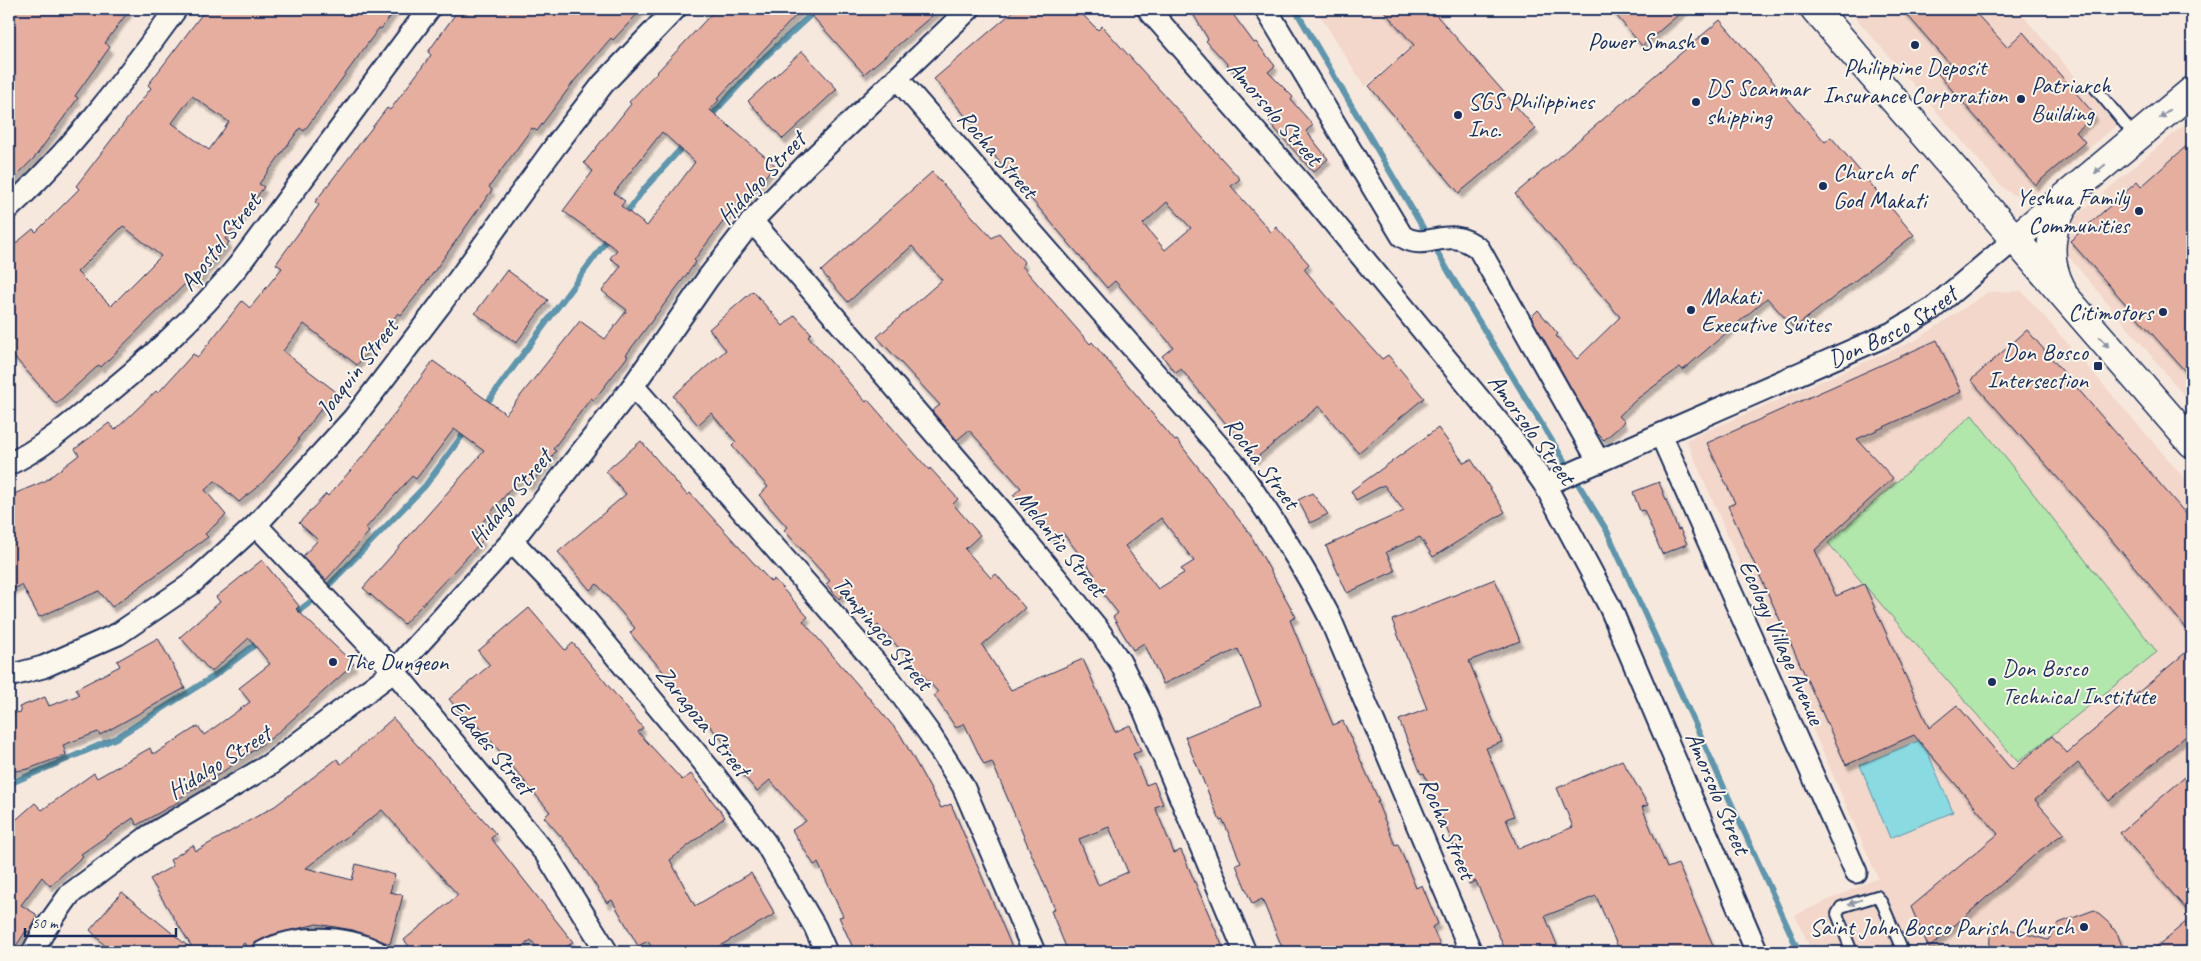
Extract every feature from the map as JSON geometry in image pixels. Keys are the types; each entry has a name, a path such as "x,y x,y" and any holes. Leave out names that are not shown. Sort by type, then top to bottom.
{"main road":[{"path":"1815,9 2192,443"},
{"name":"Don Bosco Street","path":"2015,239 2076,190 2192,91"},
{"path":"2066,298 2057,280 2052,262 2051,242 2055,223 2064,205 2076,190"}],"street":[{"path":"9,208 34,185 81,132 125,78 176,9"},
{"name":"Apostol Street","path":"9,464 59,433 149,361 210,300 238,266 429,9"},
{"name":"Joaquin Street","path":"9,676 43,667 118,634 190,585 256,525 353,419 440,305 556,145 603,84 675,9"},
{"name":"Hidalgo Street","path":"33,952 45,929 70,894 84,883 149,836 269,765 394,671 512,541 633,386 708,278 752,220 806,164 969,9"},
{"name":"Amorsolo Street","path":"1148,9 1312,197 1514,441 1544,485 1610,607 1756,952"},
{"path":"1266,9 1402,236 1409,241 1417,242 1454,236 1469,241 1479,249 1599,462"},
{"name":"Rocha Street","path":"897,78 1236,466 1269,513 1309,577 1329,616 1471,952"},
{"name":"Melantic Street","path":"752,220 1005,515 1097,628 1120,662 1142,703 1245,952"},
{"name":"Don Bosco Street","path":"1544,485 1892,333 1932,309 2015,239"},
{"name":"Tampingco Street","path":"633,386 889,678 930,733 963,786 1034,952"},
{"name":"Ecology Village Avenue","path":"1661,435 1856,872"},
{"name":"Edades Street","path":"256,525 394,671 546,854 607,952"},
{"name":"Zaragoza Street","path":"512,541 576,608 715,776 760,834 815,927 826,952"},
{"path":"263,952 273,947 320,938 364,946 377,952"}],"lane":[{"path":"2095,88 2137,138"},
{"path":"1852,952 1837,914 1841,907 1877,896 1882,903 1903,952"}],"shaded area":[{"path":"1316,9 1453,9 1365,87"},
{"path":"1848,9 2017,9 2117,125 2035,193 2028,196 2013,195 2001,186"},
{"path":"2192,118 2192,405 2060,246 2062,228"},
{"name":"Don Bosco Technical Institute","path":"2022,291 2192,487 2192,952 1812,952 1795,915 1878,878 1686,440 1916,340 1988,292"}],"green space":[{"path":"1972,415 2157,652 2018,762 1828,543"}],"water":[{"path":"1922,739 1953,812 1890,838 1860,765"}],"building":[{"path":"9,9 130,9 105,43 110,47 75,96 78,98 35,157 9,183"},
{"path":"206,9 396,9 381,29 379,28 304,131 300,128 259,184 264,187 225,239 229,242 196,283 190,279 101,367 99,365 56,404 9,351 9,249 33,229 36,232 79,189 76,186 151,88 148,85","holes":["192,96 229,122 209,150 172,123","123,226 161,256 111,306 77,272"]},
{"path":"459,9 642,9 613,40 611,38 575,80 537,131 532,128 489,187 492,190 426,283 401,315 398,313 357,365 304,324 283,351 335,391 298,439 299,441 262,483 239,502 215,481 205,490 226,515 205,534 208,537 112,607 99,591 39,617 22,585 9,591 9,496 45,481 79,455 75,449 109,423 115,430 156,391 158,393 193,354 198,357 242,301 250,308 282,268 276,264 319,205 315,202 387,108 390,110 431,55 428,52"},
{"path":"716,9 802,9 717,99 719,100 710,110 775,165 745,200 742,197 694,260 696,262 626,355 628,356 594,400 591,398 553,449 556,451 530,485 520,478 474,532 483,540 404,624 363,588 484,451 454,429 416,479 412,476 365,529 369,532 326,580 303,556 318,540 299,523 326,494 328,496 365,454 433,361 506,414 580,321 605,339 627,310 602,291 621,266 610,258 617,250 563,211 593,171 584,163 631,104 629,102","holes":["662,132 695,162 647,226 621,206 625,201 614,193"]},
{"path":"806,9 940,9 864,74"},
{"path":"1016,9 1077,9 1098,30 1102,26 1240,179 1231,186 1271,232 1276,227 1309,264 1304,269 1341,313 1382,359 1388,355 1424,398 1358,453 1319,406 1255,459 1181,369 1176,373 1162,356 1173,347 1152,322 1115,281 1107,288 976,134 979,132 934,79","holes":["1167,202 1191,228 1165,250 1143,224"]},
{"path":"1190,9 1229,9 1254,43 1256,42 1275,66 1268,72 1293,97 1291,100 1313,125 1306,131 1328,159 1313,172 1269,122 1276,117 1206,41 1208,39"},
{"path":"1382,9 1431,9 1536,129 1459,193 1369,86 1414,45"},
{"path":"1611,9 1685,9 1642,46"},
{"name":"Patriarch Building","path":"1902,9 1972,9 2007,47 2023,32 2095,115 2076,132 2085,142 2035,185 1938,74 1950,64"},
{"path":"1720,20 1825,142 1831,137 1914,235 1794,328 1767,298 1683,370 1680,367 1637,399 1619,416 1625,422 1604,440 1596,432 1531,317 1538,310 1558,334 1556,336 1577,359 1620,317 1515,194"},
{"path":"802,51 837,89 783,139 748,101"},
{"name":"Citimotors","path":"2192,141 2192,379 2070,241 2137,182 2141,187"},
{"path":"932,172 992,238 999,233 1025,263 1022,266 1090,344 1092,342 1175,441 1177,440 1250,534 1296,617 1290,620 1333,725 1343,721 1379,801 1377,802 1395,845 1398,844 1416,888 1422,885 1438,924 1432,927 1443,952 1284,952 1262,899 1252,904 1236,865 1241,863 1223,820 1220,821 1185,737 1261,705 1238,649 1163,684 1144,643 1133,650 1113,617 1118,613 1091,578 1095,575 1063,533 1053,541 1013,495 1021,488 969,430 957,440 932,411 940,405 877,337 942,280 912,246 848,302 821,271","holes":["1161,518 1194,561 1181,569 1184,573 1158,589 1125,546"]},
{"path":"507,270 548,300 516,343 475,313"},
{"path":"753,291 783,326 795,315 811,333 808,336 866,402 868,400 929,470 930,468 958,499 953,504 980,535 965,549 991,578 996,574 1025,608 982,645 1011,690 1083,659 1115,732 1130,725 1141,751 1133,754 1146,785 1154,782 1163,804 1155,807 1174,853 1181,850 1225,952 1068,952 1051,911 1055,909 992,762 984,765 964,723 956,728 934,695 938,692 878,625 874,629 844,594 839,599 826,584 830,581 784,530 787,527 759,495 768,487 732,446 736,442 711,413 698,425 673,396 726,350 709,329","holes":["1109,827 1128,872 1098,885 1079,839"]},
{"path":"2027,330 2192,521 2192,635 2087,511 1971,380"},
{"path":"1937,340 1961,392 1857,439 1893,478 1815,550 1836,596 1864,584 1929,728 1957,705 2012,770 2052,736 2067,753 2192,647 2192,731 2109,801 2078,763 2035,800 2064,833 2038,852 1929,948 1911,907 1998,834 1914,735 1846,765 1728,506 1735,503 1707,443"},
{"path":"1438,428 1464,463 1471,459 1505,512 1433,557 1420,537 1386,552 1395,571 1347,593 1326,546 1404,511 1384,485 1356,500 1351,491"},
{"path":"641,441 687,495 690,493 771,582 774,579 808,617 803,621 900,734 941,808 951,804 1014,952 855,952 839,917 843,916 818,863 814,865 792,830 806,821 770,780 757,791 728,758 733,753 630,633 635,628 597,584 590,590 558,552 626,494 606,471"},
{"path":"1659,482 1678,530 1680,529 1687,544 1662,554 1644,510 1640,511 1633,492"},
{"path":"1312,493 1328,514 1310,523 1298,500"},
{"path":"262,560 299,606 296,609 354,664 274,736 221,773 178,799 180,801 137,825 133,818 81,854 83,856 50,886 42,877 21,905 36,914 36,920 29,932 26,931 12,952 9,952 9,826 35,803 42,810 94,773 97,778 150,748 152,753 156,753 198,726 204,735 250,702 239,688 270,664 249,638 211,672 180,637 220,602 216,597"},
{"path":"1495,579 1520,641 1469,661 1502,742 1486,748 1514,816 1506,819 1518,849 1573,827 1557,788 1622,760 1648,805 1642,807 1667,868 1678,864 1716,952 1620,952 1596,896 1545,916 1560,952 1506,952 1476,881 1469,884 1424,773 1421,774 1399,720 1427,709 1392,620"},
{"path":"529,608 565,650 573,643 643,728 638,732 682,780 691,774 725,817 670,860 695,906 751,873 775,914 709,952 654,952 648,941 638,946 612,900 607,903 571,848 544,817 550,812 478,725 474,729 449,699 490,665 478,651"},
{"path":"158,638 185,688 100,735 98,732 63,745 66,755 28,769 9,772 9,714 21,712 19,707 45,697 49,706 79,695 76,689 120,666 117,661"},
{"path":"393,718 496,834 491,838 573,942 560,952 540,952 531,940 515,952 414,952 404,940 458,895 382,810 306,868 352,880 356,864 395,875 390,892 403,895 390,944 353,930 317,924 271,935 253,944 251,952 244,943 235,952 195,952 150,879 173,866 170,860 193,845 196,851 275,806 337,759 341,764"},
{"path":"2192,771 2192,916 2120,833"},
{"path":"122,892 195,952 111,952 90,930"},
{"name":"Saint John Bosco Parish Church","path":"2094,910 2110,924 2118,935 2124,952 1989,952 1991,924 2048,940 2059,923"},
{"path":"2192,917 2192,952 2150,952"}],"waterway":[{"path":"708,119 765,57 817,9"},
{"path":"1295,9 1450,274 1607,531 1799,952"},
{"path":"623,218 644,189 686,143"},
{"path":"484,407 610,236"},
{"path":"331,583 425,486 467,429"},
{"path":"292,616 313,600"},
{"path":"9,784 116,738 214,676 260,641"}],"place":[{"name":"Power Smash","path":"1705,41"},
{"name":"Philippine Deposit Insurance Corporation","path":"1915,45"},
{"name":"Patriarch Building","path":"2021,99"},
{"name":"DS Scanmar shipping","path":"1696,102"},
{"name":"SGS Philippines Inc.","path":"1458,115"},
{"name":"Church of God Makati","path":"1823,186"},
{"name":"Yeshua Family Communities","path":"2139,211"},
{"name":"Makati Executive Suites","path":"1691,310"},
{"name":"Citimotors","path":"2163,312"},
{"name":"Don Bosco Intersection","path":"2098,366"},
{"name":"The Dungeon","path":"333,662"},
{"name":"Don Bosco Technical Institute","path":"1992,682"},
{"name":"Saint John Bosco Parish Church","path":"2084,927"}]}
